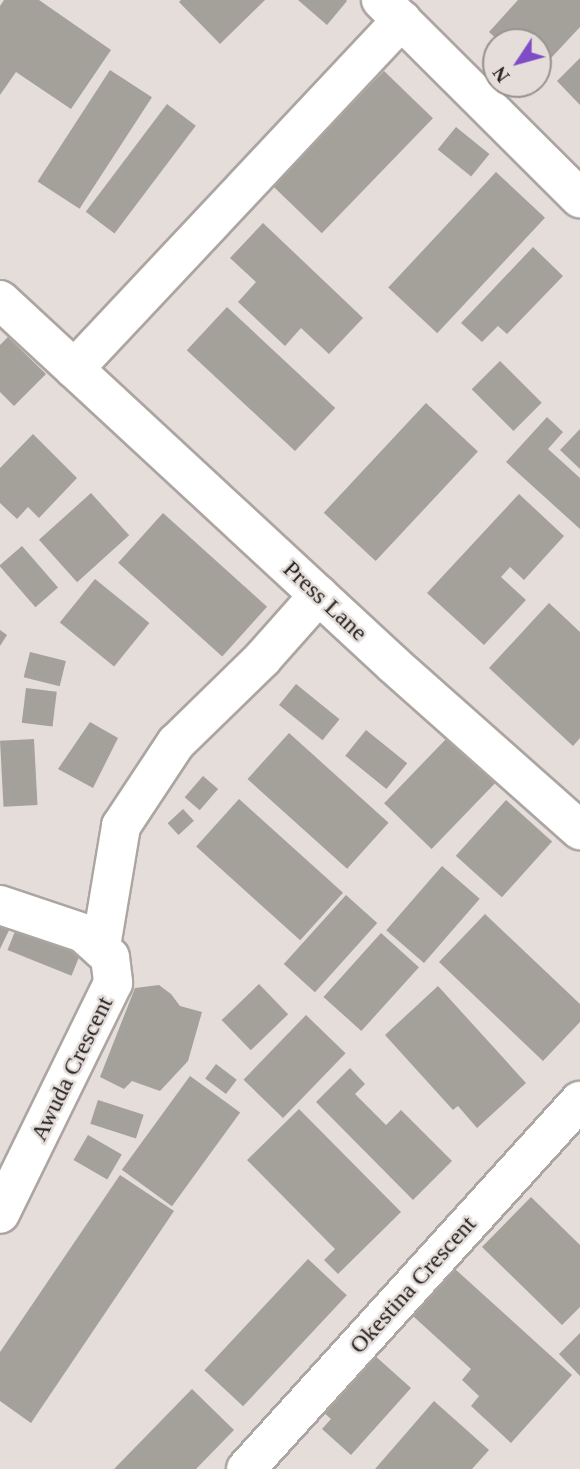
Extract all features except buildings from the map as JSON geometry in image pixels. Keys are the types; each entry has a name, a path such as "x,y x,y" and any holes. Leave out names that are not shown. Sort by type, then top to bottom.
{"street":[{"path":"74,369 325,99 391,10 580,198"},
{"name":"Press Lane","path":"0,300 319,596 580,830"},
{"path":"0,905 83,933 101,946 121,826 176,744 319,596"},
{"name":"Awuda Crescent","path":"0,1214 113,983 110,957 101,946"},
{"name":"Okestina Crescent","path":"246,1469 580,1101"}]}
